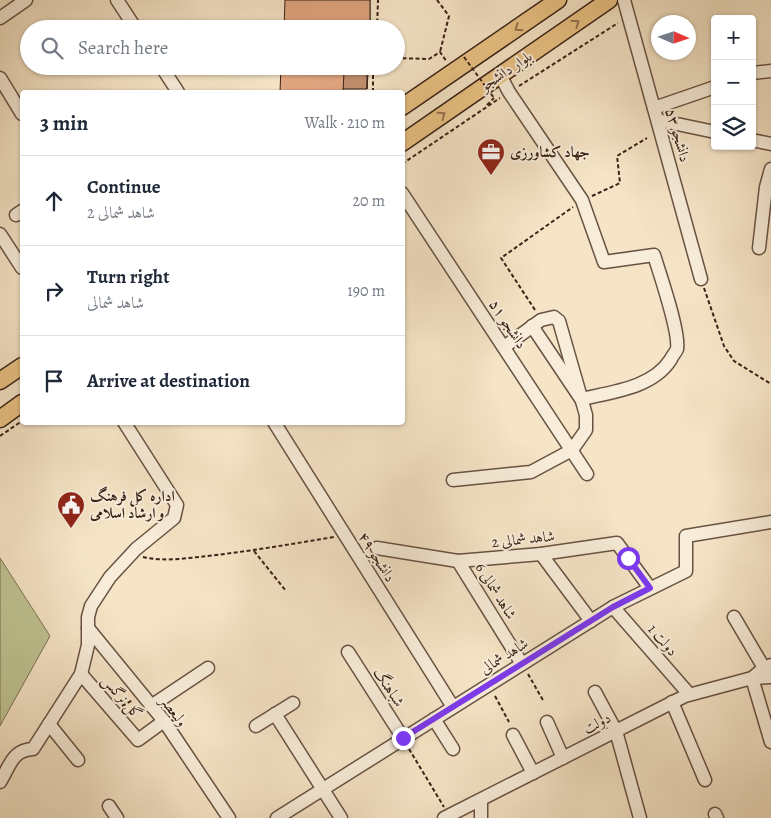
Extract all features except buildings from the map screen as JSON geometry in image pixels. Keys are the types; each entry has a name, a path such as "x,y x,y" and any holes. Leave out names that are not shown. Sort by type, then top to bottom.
{"main road":[{"name":"بلوار دانشجو","path":"405,104 558,0"},
{"name":"بلوار دانشجو","path":"405,141 609,0"},
{"path":"0,381 20,367"},
{"path":"0,419 20,404"}],"street":[{"path":"0,18 26,0"},
{"path":"117,0 130,20"},
{"name":"دانشجو ۵۳","path":"624,0 701,279"},
{"path":"756,73 771,71"},
{"path":"167,75 177,90"},
{"path":"500,75 509,92 582,200 604,262 654,255 676,331 677,349 667,366 647,380 623,389 582,399"},
{"path":"0,78 20,111"},
{"path":"656,114 711,89"},
{"path":"656,114 711,131"},
{"path":"756,141 771,144"},
{"path":"759,248 771,169"},
{"name":"دانشجو ۵۱","path":"405,198 587,474"},
{"path":"0,234 20,265"},
{"path":"453,480 531,472 572,450 586,430 586,416 582,399 559,321 554,317 537,323 504,347"},
{"path":"537,323 582,399"},
{"path":"0,782 17,753 33,749 81,674 88,645 91,606 110,577 131,555 174,518 177,505 126,425"},
{"name":"دانشجو ۴۹","path":"276,425 453,707"},
{"name":"شاهد شمالی","path":"278,818 591,620 686,571 686,536 771,522"},
{"name":"شاهد شمالی 2","path":"377,548 458,561 541,554 617,543 650,588"},
{"path":"541,554 591,620"},
{"name":"شاهد شمالی 6","path":"458,561 522,664"},
{"name":"دولت 1","path":"613,607 689,694"},
{"path":"734,617 769,670"},
{"name":"ولیعصر","path":"88,628 164,721 229,818"},
{"name":"شباهنگ","path":"348,652 403,738"},
{"path":"151,706 208,668"},
{"name":"دولت","path":"447,817 689,694 752,678 769,670"},
{"name":"گل نرگس","path":"81,674 138,740 164,721"},
{"path":"752,678 771,742"},
{"path":"596,692 616,731 640,818"},
{"path":"672,702 705,780"},
{"path":"256,726 293,703"},
{"path":"275,714 341,818"},
{"path":"434,719 453,749"},
{"path":"547,722 563,758"},
{"path":"48,724 78,760"},
{"path":"513,736 533,773"},
{"path":"481,800 481,818"},
{"path":"109,806 117,818"}],"path":[{"path":"377,20 378,0"},
{"path":"405,58 428,59 440,52 449,16 437,0"},
{"path":"440,52 454,71"},
{"path":"464,57 494,98 485,108"},
{"path":"373,75 373,90"},
{"path":"537,323 501,258 582,200 620,183 617,156 647,138"},
{"path":"701,279 724,346 734,361 771,384"},
{"path":"0,436 20,422"},
{"path":"131,555 161,559 254,551 344,535"},
{"path":"254,551 286,592"},
{"path":"522,664 544,702"},
{"path":"489,685 509,722"},
{"path":"113,711 141,695"},
{"path":"403,738 447,817"}],"green space":[{"path":"0,558 50,636 0,726"}],"place":[{"name":"جهاد کشاورزی","path":"491,176"},
{"name":"اداره کل فرهنگ و ارشاد اسلامی","path":"71,529"}],"route":[{"path":"403,738 613,607 650,588 628,558"}]}
